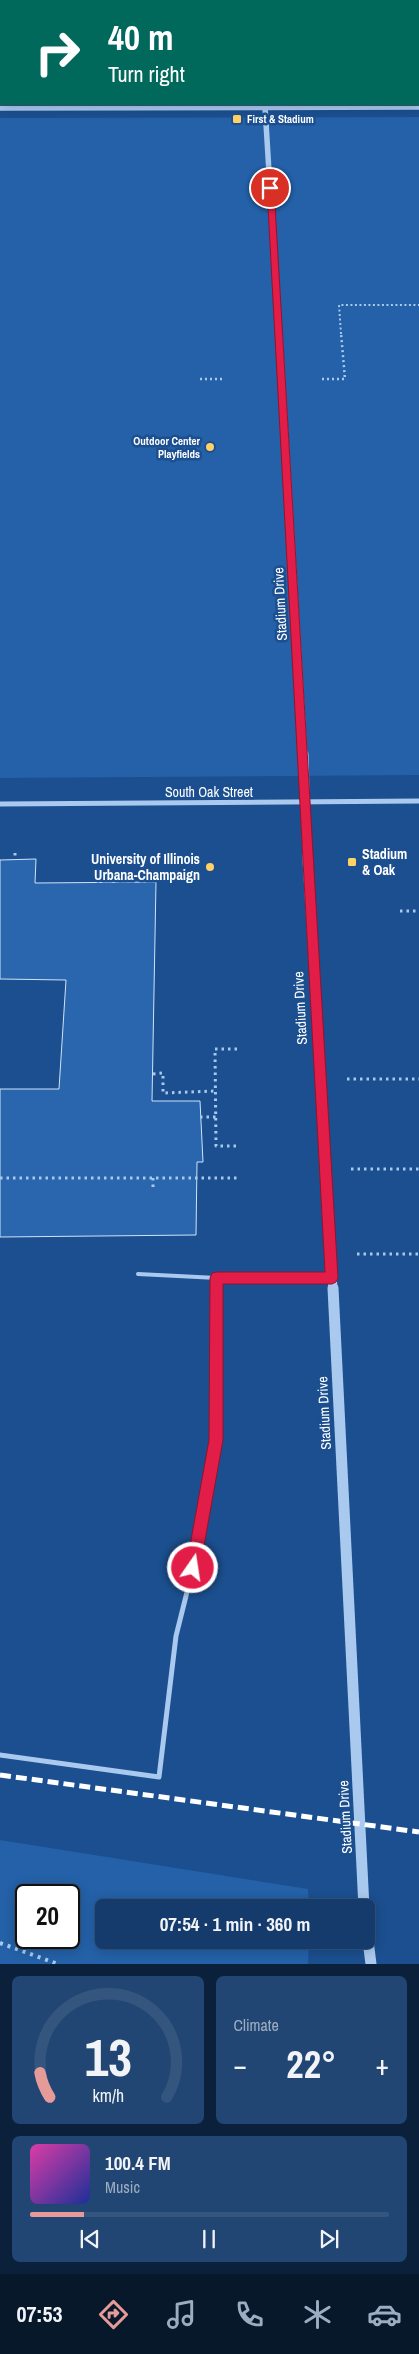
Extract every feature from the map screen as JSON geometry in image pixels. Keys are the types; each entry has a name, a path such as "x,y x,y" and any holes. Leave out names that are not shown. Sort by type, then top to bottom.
{"street":[{"path":"0,108 419,106"},
{"name":"Stadium Drive","path":"266,107 331,1254 364,1899"},
{"name":"South Oak Street","path":"0,804 419,801"},
{"path":"369,1949 371,1964"}],"lane":[{"path":"138,1274 217,1278 332,1278"},
{"path":"0,1754 159,1777 176,1636 197,1552 216,1440 217,1278"}],"path":[{"path":"322,379 345,379 339,305 419,305"},
{"path":"200,379 223,379"},
{"path":"15,853 15,859"},
{"path":"400,911 419,911"},
{"path":"237,1048 215,1048 216,1146 239,1146"},
{"path":"153,1074 163,1074 163,1093 216,1091"},
{"path":"320,1079 419,1079"},
{"path":"200,1117 216,1117"},
{"path":"325,1169 419,1169"},
{"path":"0,1178 239,1178"},
{"path":"152,1178 153,1191"},
{"path":"331,1254 419,1254"},
{"path":"0,1943 58,1964"}],"shaded area":[{"name":"Outdoor Center Playfields","path":"419,117 419,775 0,778 0,118"},
{"path":"0,1840 308,1889 309,1899 95,1899 95,1949 309,1949 308,1964 0,1964"}],"building":[{"path":"36,859 35,883 156,882 152,1101 200,1101 203,1162 197,1162 196,1235 0,1237 0,1089 59,1089 66,980 0,979 0,860"}],"railway":[{"path":"0,1775 419,1832"}],"place":[{"name":"First & Stadium","path":"237,119"},
{"name":"Outdoor Center Playfields","path":"210,447"},
{"name":"Stadium & Oak","path":"352,862"},
{"name":"University of Illinois Urbana-Champaign","path":"210,867"}],"route":[{"path":"193,1568 216,1440 217,1278 332,1278 307,860 304,756 270,188"}]}
